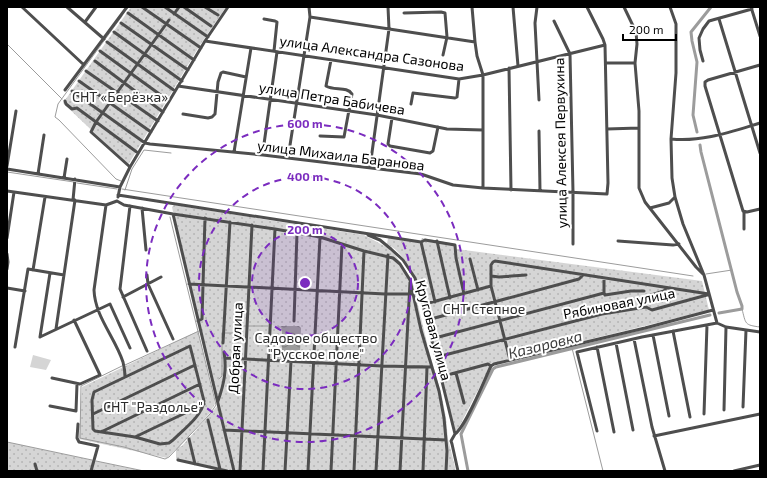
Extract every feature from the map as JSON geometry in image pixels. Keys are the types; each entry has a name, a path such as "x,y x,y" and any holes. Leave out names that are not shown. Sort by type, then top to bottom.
{"street":[{"path":"22,7 84,65"},
{"path":"67,7 104,39"},
{"path":"85,22 96,7"},
{"path":"65,90 127,7"},
{"path":"142,7 201,48"},
{"path":"164,7 207,39"},
{"path":"174,14 178,7"},
{"path":"184,7 211,26"},
{"path":"205,7 218,15"},
{"path":"117,201 120,187 138,153 201,48 228,7"},
{"path":"288,158 310,17 309,7"},
{"path":"370,168 389,29 388,7"},
{"path":"472,7 477,56 483,74 483,188"},
{"path":"513,7 518,66"},
{"path":"537,7 535,23 539,100"},
{"path":"587,7 603,39 604,45 606,63 607,129 639,128"},
{"path":"624,7 636,32 637,44 635,63 639,128 639,188 642,196 650,208 696,267 704,275"},
{"path":"670,7 676,24 676,73 671,139 672,178 675,197 704,275 716,323"},
{"path":"704,61 700,50 700,35 703,28 712,19 751,8 758,23 760,36"},
{"path":"128,13 194,60"},
{"path":"404,13 445,13 447,37 443,56"},
{"path":"310,17 475,42"},
{"path":"719,18 760,153"},
{"path":"264,19 275,20 277,22 276,52 271,100 264,144"},
{"path":"130,167 91,132 96,122 169,20"},
{"name":"улица Алексея Первухина","path":"554,21 570,54 573,244"},
{"path":"121,23 188,70"},
{"path":"114,32 182,81"},
{"name":"улица Александра Сазонова","path":"207,39 276,52 460,79 604,45"},
{"path":"107,42 175,91"},
{"path":"234,152 251,48"},
{"path":"100,51 169,101"},
{"path":"320,136 344,137 352,94 351,91 329,88 326,85 331,60"},
{"path":"95,61 163,112"},
{"path":"606,63 635,63"},
{"path":"744,229 743,212 705,82 760,65"},
{"path":"509,68 511,190"},
{"path":"86,71 158,121"},
{"path":"184,114 212,118 215,114 219,77 222,72 246,77"},
{"path":"411,104 413,93 457,97 460,79"},
{"path":"79,81 151,132"},
{"name":"улица Петра Бабичева","path":"178,86 392,118 447,129 483,130"},
{"path":"72,91 145,142"},
{"path":"66,101 66,104 72,109 77,108 138,153"},
{"path":"7,166 16,112"},
{"path":"392,118 388,144 394,147 430,153 433,151 438,127"},
{"path":"671,139 693,140 720,135 760,123"},
{"name":"улица Михаила Баранова","path":"145,142 150,144 234,152 421,174 452,185 511,190 607,194 607,129"},
{"path":"539,131 540,191"},
{"path":"38,174 44,135"},
{"path":"64,178 67,159"},
{"path":"7,169 120,187"},
{"path":"56,329 74,200 75,179"},
{"path":"7,191 106,205 117,201 124,205 173,214 297,233 364,251 388,255 376,471"},
{"path":"7,238 14,192"},
{"path":"118,195 366,234 421,242 425,240 436,241 455,245 456,258 464,294"},
{"path":"33,270 45,197"},
{"path":"650,208 669,203 675,197"},
{"path":"106,205 94,298 123,362 125,377"},
{"path":"130,206 120,289 147,351"},
{"path":"142,208 146,250"},
{"path":"743,212 760,208"},
{"path":"173,214 234,471"},
{"path":"198,321 202,318 205,218"},
{"path":"223,344 230,222"},
{"name":"Добрая улица","path":"240,471 252,225"},
{"path":"263,471 275,229"},
{"path":"294,321 297,233"},
{"path":"366,234 380,240 392,249 403,260 415,278 455,434"},
{"path":"308,471 320,238"},
{"path":"436,241 450,298"},
{"path":"618,241 673,245 679,244"},
{"path":"421,242 435,302"},
{"path":"331,471 342,244"},
{"path":"354,471 364,251"},
{"path":"7,254 7,269"},
{"name":"Круговая улица","path":"388,255 400,264 410,280 414,294 429,368 439,390 444,418 447,451 446,471"},
{"path":"470,259 478,290"},
{"path":"510,360 491,286 491,265 495,261 709,294"},
{"path":"15,347 28,269 64,275"},
{"path":"50,273 40,337 110,304 130,348"},
{"path":"148,275 148,284 173,339"},
{"path":"491,276 499,277 526,275"},
{"path":"431,320 579,279 582,275"},
{"path":"123,297 161,277"},
{"path":"604,278 604,293"},
{"path":"400,471 408,295 410,280"},
{"path":"189,284 294,290 414,294"},
{"path":"425,304 491,286"},
{"path":"7,288 24,291"},
{"path":"648,296 664,291 666,288"},
{"path":"435,338 500,322 604,293 606,295 612,295 631,291 644,291"},
{"name":"Рябиновая улица","path":"441,356 602,314 646,306 652,310 709,294"},
{"path":"458,471 451,441 468,414 491,366 494,364 713,310"},
{"path":"52,378 80,384 100,375 74,320"},
{"path":"596,431 577,352 716,323 726,327 760,332"},
{"path":"704,414 707,325"},
{"path":"724,410 726,327"},
{"path":"743,407 746,330"},
{"path":"673,331 690,417"},
{"path":"653,335 669,416"},
{"path":"634,339 654,436 665,471"},
{"path":"616,343 633,430"},
{"path":"190,346 195,365 204,404 196,417 169,443 160,444 135,437 101,432 93,429 92,400 94,392 190,346"},
{"path":"597,347 614,432"},
{"path":"218,401 226,373 224,352"},
{"path":"225,358 429,368 423,471"},
{"path":"285,471 291,361"},
{"path":"451,374 488,364 491,366"},
{"path":"93,414 195,365"},
{"path":"456,373 464,403"},
{"path":"50,406 76,411 77,384"},
{"path":"101,432 200,384"},
{"path":"135,437 204,404"},
{"path":"654,436 760,414"},
{"path":"208,420 220,470"},
{"path":"78,424 77,438 79,442 98,446 91,471"},
{"path":"224,430 446,440"},
{"path":"189,439 195,464"},
{"path":"178,460 227,471"},
{"path":"35,464 37,471"},
{"path":"734,471 760,464"}],"green space":[{"name":"СНТ «Берёзка»","path":"131,7 226,7 200,45 128,165 63,103"},
{"name":"Садовое общество \"Русское поле\"","path":"174,205 364,235 392,250 412,280 442,397 448,439 456,471 224,471 176,460 176,449 167,458 79,439 82,387 198,331 215,404 209,414 179,447 182,446 219,404 177,231 172,207"},
{"name":"СНТ Степное","path":"388,238 420,242 422,238 456,244 456,249 702,281 709,310 490,364 490,367 457,431 455,430 416,278 400,254 387,244"},
{"path":"33,355 51,360 46,370 30,367"},
{"path":"7,442 142,471 7,471"}],"water":[{"path":"281,326 299,326 301,328 300,352 297,354 282,351"}],"waterway":[{"name":"Казаровка","path":"697,132 693,115 697,62 691,32 711,7"},
{"path":"121,181 116,179 55,117 58,104 122,16"},
{"path":"7,44 62,99"},
{"name":"Казаровка","path":"700,145 737,292 742,306 742,309 719,313"},
{"path":"125,190 132,169 144,150 171,153"},
{"path":"7,172 74,182"},
{"path":"77,183 117,189"},
{"path":"122,189 693,276"},
{"path":"122,366 81,386 80,438 124,447 165,459 169,457 210,414 216,405 170,217"},
{"path":"706,274 732,270"},
{"path":"742,309 746,323 760,327"},
{"name":"Казаровка","path":"468,471 461,434 493,369 496,367 710,315"},
{"path":"225,333 233,333 240,326 245,326"},
{"path":"248,326 268,326"},
{"path":"125,365 199,331"},
{"path":"222,333 222,338"},
{"path":"219,379 222,376 222,343"},
{"path":"572,348 603,471"},
{"path":"7,442 92,460"},
{"path":"96,461 144,471"}],"park label":[{"name":"СНТ \"Раздолье\"","path":"153,406"}]}
